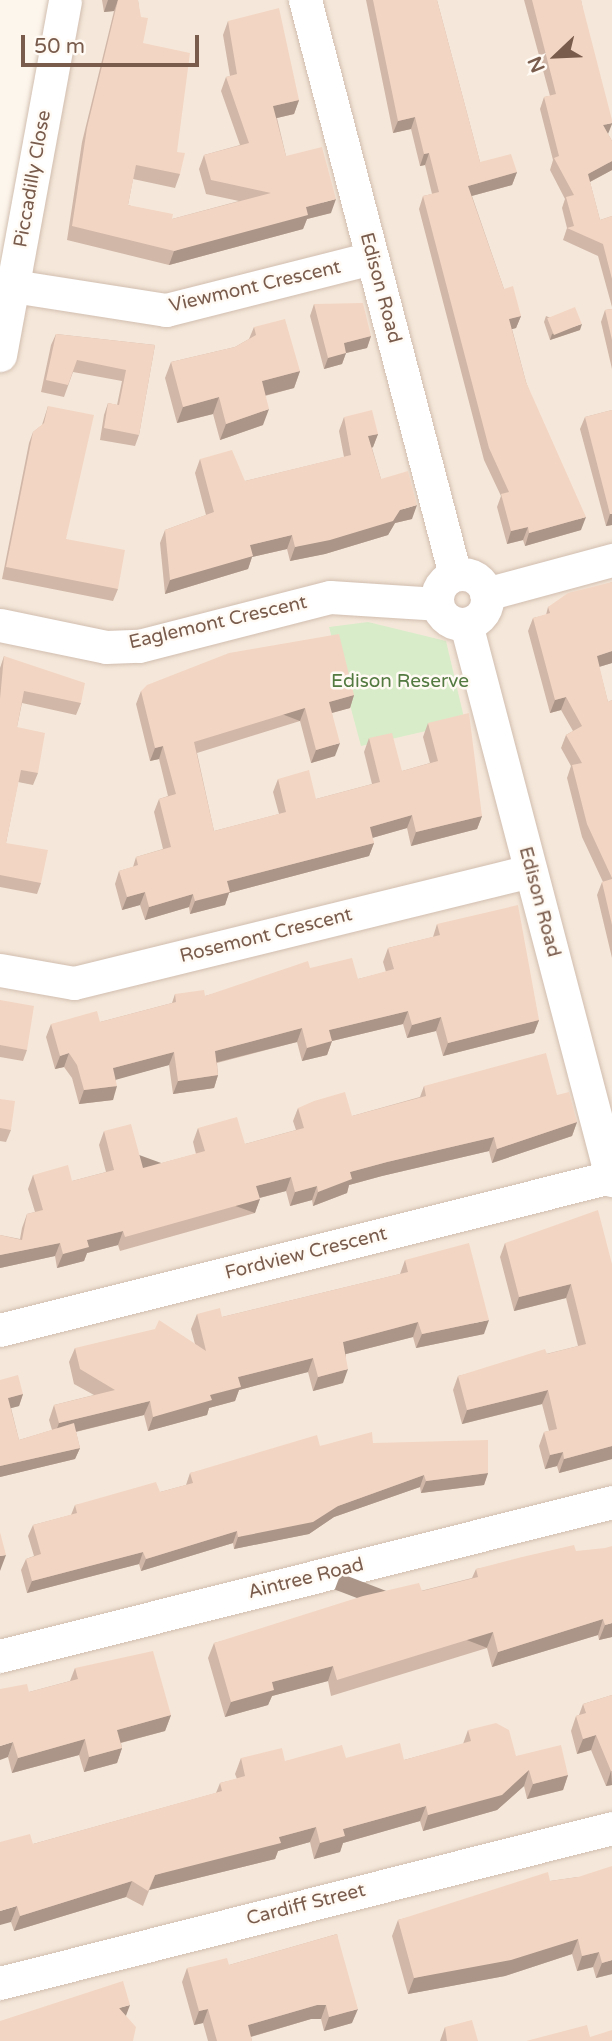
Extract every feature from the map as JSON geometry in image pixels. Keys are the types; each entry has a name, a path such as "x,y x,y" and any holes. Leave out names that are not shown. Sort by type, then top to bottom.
{"street":[{"name":"Edison Road","path":"305,0 456,575"},
{"name":"Piccadilly Close","path":"0,355 65,2"},
{"name":"Viewmont Crescent","path":"13,286 166,310 372,258"},
{"path":"486,594 612,560"},
{"path":"456,575 471,576 486,594 485,610 466,624 451,622 437,604 443,583 456,575"},
{"name":"Eaglemont Crescent","path":"0,625 106,647 139,646 330,597 437,604"},
{"name":"Edison Road","path":"466,624 612,1179"},
{"name":"Rosemont Crescent","path":"0,970 74,983 530,871"},
{"name":"Fordview Crescent","path":"0,1330 612,1179"},
{"name":"Aintree Road","path":"0,1656 612,1502"},
{"name":"Cardiff Street","path":"0,1983 612,1828"}],"shaded area":[{"path":"65,0 612,0 612,2041 0,2041 0,355"}],"green space":[{"name":"Edison Reserve","path":"368,622 446,641 465,722 361,746 329,627"}],"building":[{"path":"118,0 138,0 141,17 148,18 143,43 190,53 177,152 185,153 180,174 136,165 128,205 173,214 172,219 271,193 211,180 204,155 249,143 226,77 237,74 228,21 279,8 299,100 273,106 286,156 322,147 336,199 306,207 308,215 174,251 72,226 87,128"},
{"path":"373,0 437,0 480,162 511,154 517,172 468,186 504,289 513,286 521,316 509,319 526,382 586,517 529,533 528,527 511,531 501,494 509,492 489,448 423,196 439,192 429,153 424,154 415,117 398,121"},
{"path":"532,0 581,0 612,120 612,123 603,125 612,141 612,161 588,174 600,220 612,216 612,279 603,244 567,228 574,226 566,197 574,195 554,158 559,156 544,97 556,94"},
{"path":"363,303 371,336 344,343 346,353 328,358 314,304"},
{"path":"575,307 582,324 554,335 547,318"},
{"path":"612,309 612,340 605,310"},
{"path":"285,319 300,371 262,381 269,409 226,424 219,397 183,407 171,362 235,347 256,335 254,327"},
{"path":"56,334 155,345 139,435 104,428 108,403 119,405 126,370 77,360 68,385 46,380"},
{"path":"48,406 94,415 66,539 125,550 118,589 6,567 33,432 44,423"},
{"path":"372,410 378,434 368,436 381,479 408,471 417,505 400,510 393,521 330,540 295,547 292,535 250,545 253,556 170,580 165,530 214,512 200,459 232,450 245,481 351,455 344,417"},
{"path":"612,410 612,514 610,514 585,417"},
{"path":"612,582 612,651 597,656 608,702 612,700 612,878 587,824 572,765 582,763 566,735 582,726 566,697 555,700 533,618 550,613 548,607 568,593"},
{"path":"339,634 354,695 329,702 340,743 316,750 305,708 194,742 214,831 286,812 278,779 309,770 316,799 380,782 369,738 392,733 402,771 438,761 428,723 469,713 482,816 416,832 412,815 370,827 374,843 227,881 230,892 195,901 193,894 149,907 145,892 127,897 119,871 138,865 136,857 171,847 159,799 176,794 163,746 155,748 141,691 147,685 229,653"},
{"path":"4,656 85,683 81,703 24,691 17,727 45,733 38,773 21,770 6,843 48,850 41,883 0,875 0,699"},
{"path":"612,879 612,925 602,882"},
{"path":"518,905 539,1020 448,1043 441,1017 412,1025 408,1011 329,1030 332,1041 307,1048 302,1028 215,1051 218,1075 178,1081 174,1052 113,1068 117,1086 84,1090 77,1065 69,1053 60,1056 51,1024 97,1011 100,1022 176,1002 175,994 204,990 205,996 308,961 310,968 352,958 358,979 394,969 388,948 440,935 437,924"},
{"path":"0,1000 34,1006 27,1050 0,1045"},
{"path":"546,1053 557,1095 569,1092 577,1122 497,1149 494,1137 350,1172 352,1179 318,1192 317,1186 295,1192 291,1177 256,1186 260,1199 125,1237 123,1231 87,1240 89,1247 63,1254 60,1243 0,1255 0,1235 22,1240 27,1214 43,1210 33,1175 68,1165 72,1181 114,1170 104,1131 131,1124 143,1168 205,1151 198,1128 237,1117 245,1144 304,1128 298,1108 314,1101 345,1092 352,1116 426,1096 424,1086"},
{"path":"0,1099 15,1101 11,1130 0,1128"},
{"path":"598,1210 612,1264 612,1446 564,1459 563,1452 550,1455 544,1432 557,1429 548,1390 467,1410 458,1376 545,1349 547,1354 586,1344 571,1284 519,1297 505,1243"},
{"path":"469,1243 489,1320 422,1334 418,1322 343,1342 348,1369 318,1377 313,1358 238,1377 241,1387 210,1395 212,1400 153,1417 150,1401 59,1423 54,1405 115,1390 80,1369 75,1348 155,1329 159,1320 206,1351 197,1314 220,1308 222,1317 408,1272 405,1260"},
{"path":"18,1375 23,1394 8,1398 19,1440 74,1423 80,1448 0,1466 0,1380"},
{"path":"372,1432 373,1443 488,1440 488,1473 426,1481 424,1475 338,1506 313,1522 238,1537 237,1531 146,1559 143,1552 32,1581 26,1559 41,1554 33,1525 77,1513 75,1505 156,1482 160,1492 193,1483 190,1473 317,1435 320,1446"},
{"path":"0,1532 6,1555 0,1556"},
{"path":"574,1545 576,1551 612,1546 612,1623 605,1625 603,1619 498,1652 493,1632 337,1680 333,1666 272,1682 274,1690 231,1702 214,1643 363,1596 419,1583 422,1591 478,1577 476,1569"},
{"path":"153,1651 171,1715 117,1730 122,1748 89,1757 85,1739 18,1758 13,1742 0,1746 0,1689 27,1684 29,1692 78,1679 75,1668"},
{"path":"612,1695 611,1771 596,1735 583,1739 576,1716 586,1713 583,1704"},
{"path":"496,1723 509,1730 516,1756 561,1745 568,1775 533,1784 529,1770 502,1795 428,1815 426,1806 343,1829 345,1836 320,1843 316,1827 279,1837 281,1843 155,1875 148,1891 132,1881 20,1916 17,1906 0,1911 0,1842 30,1834 33,1844 222,1791 220,1783 245,1776 241,1758 282,1748 285,1761 342,1745 346,1758 400,1743 404,1760 471,1741 468,1730"},
{"path":"612,1866 612,1960 602,1963 599,1952 582,1956 578,1939 511,1960 414,1978 398,1920 548,1872 550,1881 578,1877"},
{"path":"337,1934 358,2009 329,2017 326,2005 317,2005 248,2025 252,2041 217,2041 208,2009 199,2011 187,1968 227,1958 229,1965"},
{"path":"123,1981 130,2005 119,2008 136,2027 133,2041 0,2041 0,2021"},
{"path":"472,2020 478,2041 447,2041 445,2027"},
{"path":"587,2025 590,2037 612,2030 612,2041 526,2041"}]}
